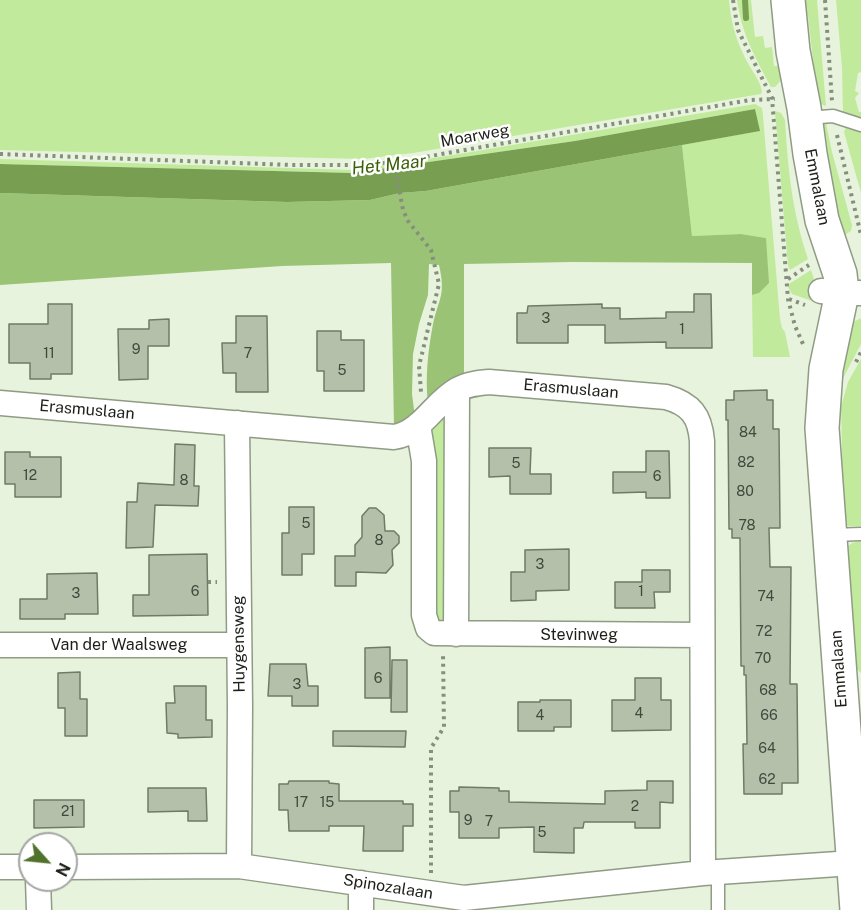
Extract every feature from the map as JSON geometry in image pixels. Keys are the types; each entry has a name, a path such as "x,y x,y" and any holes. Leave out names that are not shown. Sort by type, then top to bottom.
{"main road":[{"name":"Emmalaan","path":"788,0 793,51 790,104 801,113 822,220 840,274 841,292 825,369 822,428 845,534 851,694 853,862 857,910"}],"street":[{"name":"Erasmuslaan","path":"0,403 394,438 403,436 418,425 457,390 472,384 489,382 680,400 697,417 702,441 702,635 710,874"},
{"path":"418,425 424,461 424,615 428,628 434,633 449,634 457,390"},
{"name":"Huygensweg","path":"237,423 239,866"},
{"name":"Stevinweg","path":"449,634 702,635"},
{"name":"Van der Waalsweg","path":"0,645 239,645"},
{"name":"Spinozalaan","path":"78,867 239,866 430,893 464,904 710,874 853,862"},
{"path":"0,867 18,867"},
{"path":"361,883 361,910"},
{"path":"38,892 39,910"}],"lane":[{"path":"801,113 861,125"},
{"path":"710,874 718,910"}],"path":[{"name":"Emmalaan","path":"733,0 738,30 801,113 838,142 861,235"},
{"name":"Emmalaan","path":"788,299 801,113 825,0"},
{"name":"Moarweg","path":"0,153 292,165 364,165 394,162 750,100 801,113"},
{"path":"394,162 399,196 408,221 431,250 439,284 419,366 421,400 418,425"},
{"path":"430,893 431,748 444,727 449,634"}],"shaded area":[{"path":"0,0 729,0 738,42 762,91 761,94 413,153 363,159 0,150"},
{"path":"737,0 751,0 755,37 763,36 765,48 772,47 774,66 780,66 782,79 775,87 771,87 750,45 742,24"},
{"path":"801,0 817,0 826,106 818,103 808,16 802,7"},
{"path":"836,0 861,0 861,72 858,73 855,91 859,93 855,98 861,118 843,113"},
{"path":"755,104 762,108 780,319 790,357 753,357 752,295 759,293 766,238 741,234 692,236 682,145 759,131 755,109 575,141 352,173 0,164 0,159 353,170"},
{"path":"755,109 760,131 370,200 287,202 0,193 0,164 352,173 575,141"},
{"path":"775,111 781,113 785,120 792,190 798,224 808,259 790,270 788,266"},
{"path":"826,123 852,225 851,231 835,241 821,127"},
{"path":"846,127 861,131 861,193 844,132"},
{"path":"682,145 692,236 741,234 766,238 769,283 759,293 752,295 752,263 464,264 464,375 428,404 428,354 442,284 439,265 429,264 428,295 413,354 412,394 415,418 394,427 391,263 282,266 0,285 0,193 287,202 370,200"},
{"path":"811,270 816,285 815,302 792,294 788,287 789,284"},
{"path":"861,318 861,344 839,386 842,328"},
{"path":"861,359 861,526 848,526 839,520 838,467 842,449 841,407 848,382"},
{"path":"442,418 447,423 446,624 431,619 431,428"},
{"path":"861,541 861,673 855,667 846,548 852,543"}],"building":[{"path":"694,294 711,294 712,348 666,348 666,342 605,343 605,325 568,325 568,343 517,343 517,313 527,313 528,306 602,304 602,308 620,308 620,319 666,318 666,312 694,312"},
{"path":"48,304 72,304 72,374 51,374 51,379 30,379 30,363 9,363 9,324 48,324"},
{"path":"236,316 267,316 268,392 236,392 236,373 223,373 222,343 236,343"},
{"path":"169,319 169,346 148,346 148,379 119,380 118,329 149,329 149,320"},
{"path":"317,331 341,331 341,340 364,340 364,391 324,391 324,371 317,371"},
{"path":"767,390 767,400 773,400 773,429 779,429 780,528 769,528 770,567 791,567 790,684 797,684 798,783 782,783 782,794 744,794 743,744 747,744 746,675 744,675 744,666 741,666 740,538 732,538 732,529 729,529 726,400 734,400 734,391"},
{"path":"175,444 195,445 194,486 199,486 198,506 155,505 153,547 126,548 127,502 137,502 138,483 174,485"},
{"path":"489,448 531,448 530,474 551,474 551,494 510,494 510,476 489,477"},
{"path":"646,451 669,451 670,498 646,498 646,492 613,493 613,472 646,472"},
{"path":"5,452 30,452 30,457 61,457 61,497 15,497 15,484 5,484"},
{"path":"289,507 314,507 314,554 302,554 302,575 282,575 282,533 289,533"},
{"path":"369,508 376,508 384,515 385,531 394,531 399,536 399,543 392,550 393,565 386,573 356,572 356,586 335,586 335,556 355,556 355,545 362,537 362,516"},
{"path":"569,549 569,590 536,591 536,600 511,601 511,572 525,572 525,550"},
{"path":"207,554 208,615 133,616 133,595 149,595 149,555"},
{"path":"642,570 670,570 670,592 654,592 655,608 615,608 615,582 642,582"},
{"path":"97,573 98,614 65,614 65,619 20,619 20,599 47,599 47,574"},
{"path":"390,647 390,698 365,698 365,648"},
{"path":"392,660 407,660 407,712 391,712"},
{"path":"270,664 306,664 308,686 318,686 318,706 292,706 292,696 268,696"},
{"path":"80,672 80,699 87,699 87,736 65,736 65,708 58,708 58,673"},
{"path":"635,678 661,678 661,700 671,700 671,730 612,731 612,700 635,700"},
{"path":"174,686 206,686 206,720 212,720 212,737 178,738 178,734 167,733 166,703 175,703"},
{"path":"540,700 571,700 571,727 554,727 554,731 518,731 518,702 540,702"},
{"path":"333,731 406,731 405,747 333,746"},
{"path":"289,781 329,781 329,783 339,784 339,801 403,801 403,804 413,804 413,826 403,826 403,851 363,851 364,826 329,826 329,831 289,831 288,810 279,810 279,784 288,784"},
{"path":"647,781 673,781 673,803 660,802 660,828 635,828 635,822 584,822 583,828 574,828 574,853 534,852 534,827 499,828 499,838 459,838 459,812 450,812 450,791 459,791 459,787 499,788 499,791 509,791 509,802 605,804 605,791 647,790"},
{"path":"148,788 206,788 207,821 188,821 188,811 148,812"},
{"path":"34,800 84,800 84,827 34,828"}],"waterway":[{"path":"745,0 746,18"}],"water label":[{"name":"Het Maar","path":"389,165"}]}
